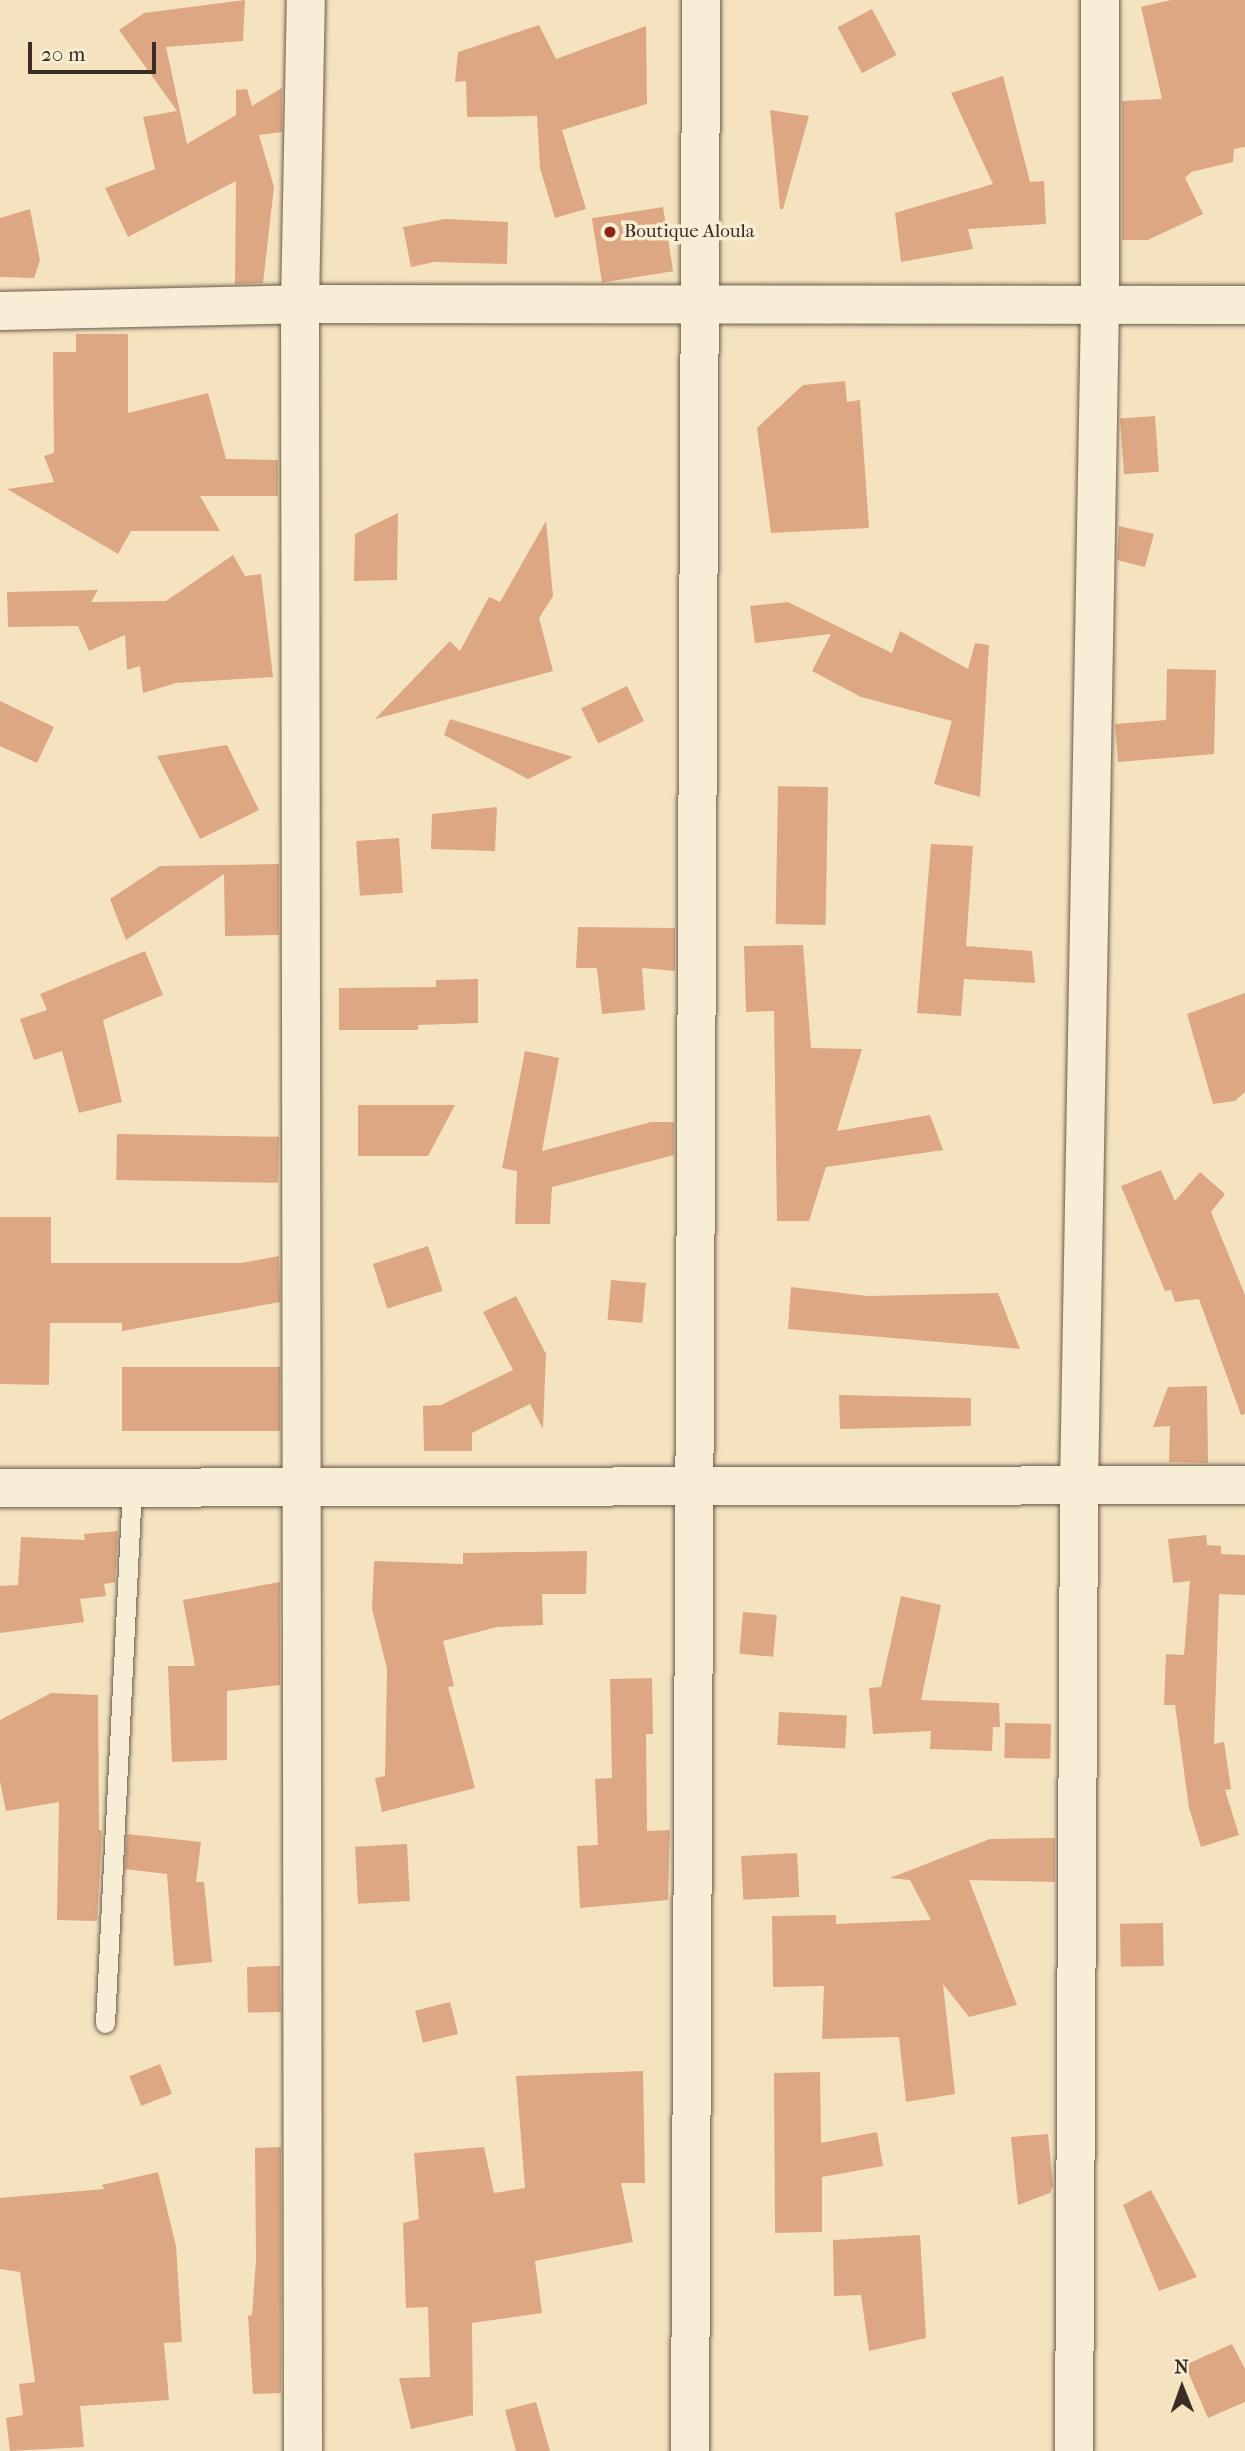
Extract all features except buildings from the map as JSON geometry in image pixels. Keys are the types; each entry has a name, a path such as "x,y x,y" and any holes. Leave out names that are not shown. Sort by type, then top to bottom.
{"street":[{"path":"303,2451 300,304 306,0"},
{"path":"690,2451 703,303 701,0"},
{"path":"1074,2451 1079,1486 1100,305 1100,0"},
{"path":"0,311 300,304 1245,305"},
{"path":"0,1488 1245,1485"}],"lane":[{"path":"105,2022 132,1488"}],"place":[{"name":"Boutique Aloula","path":"610,232"}]}
